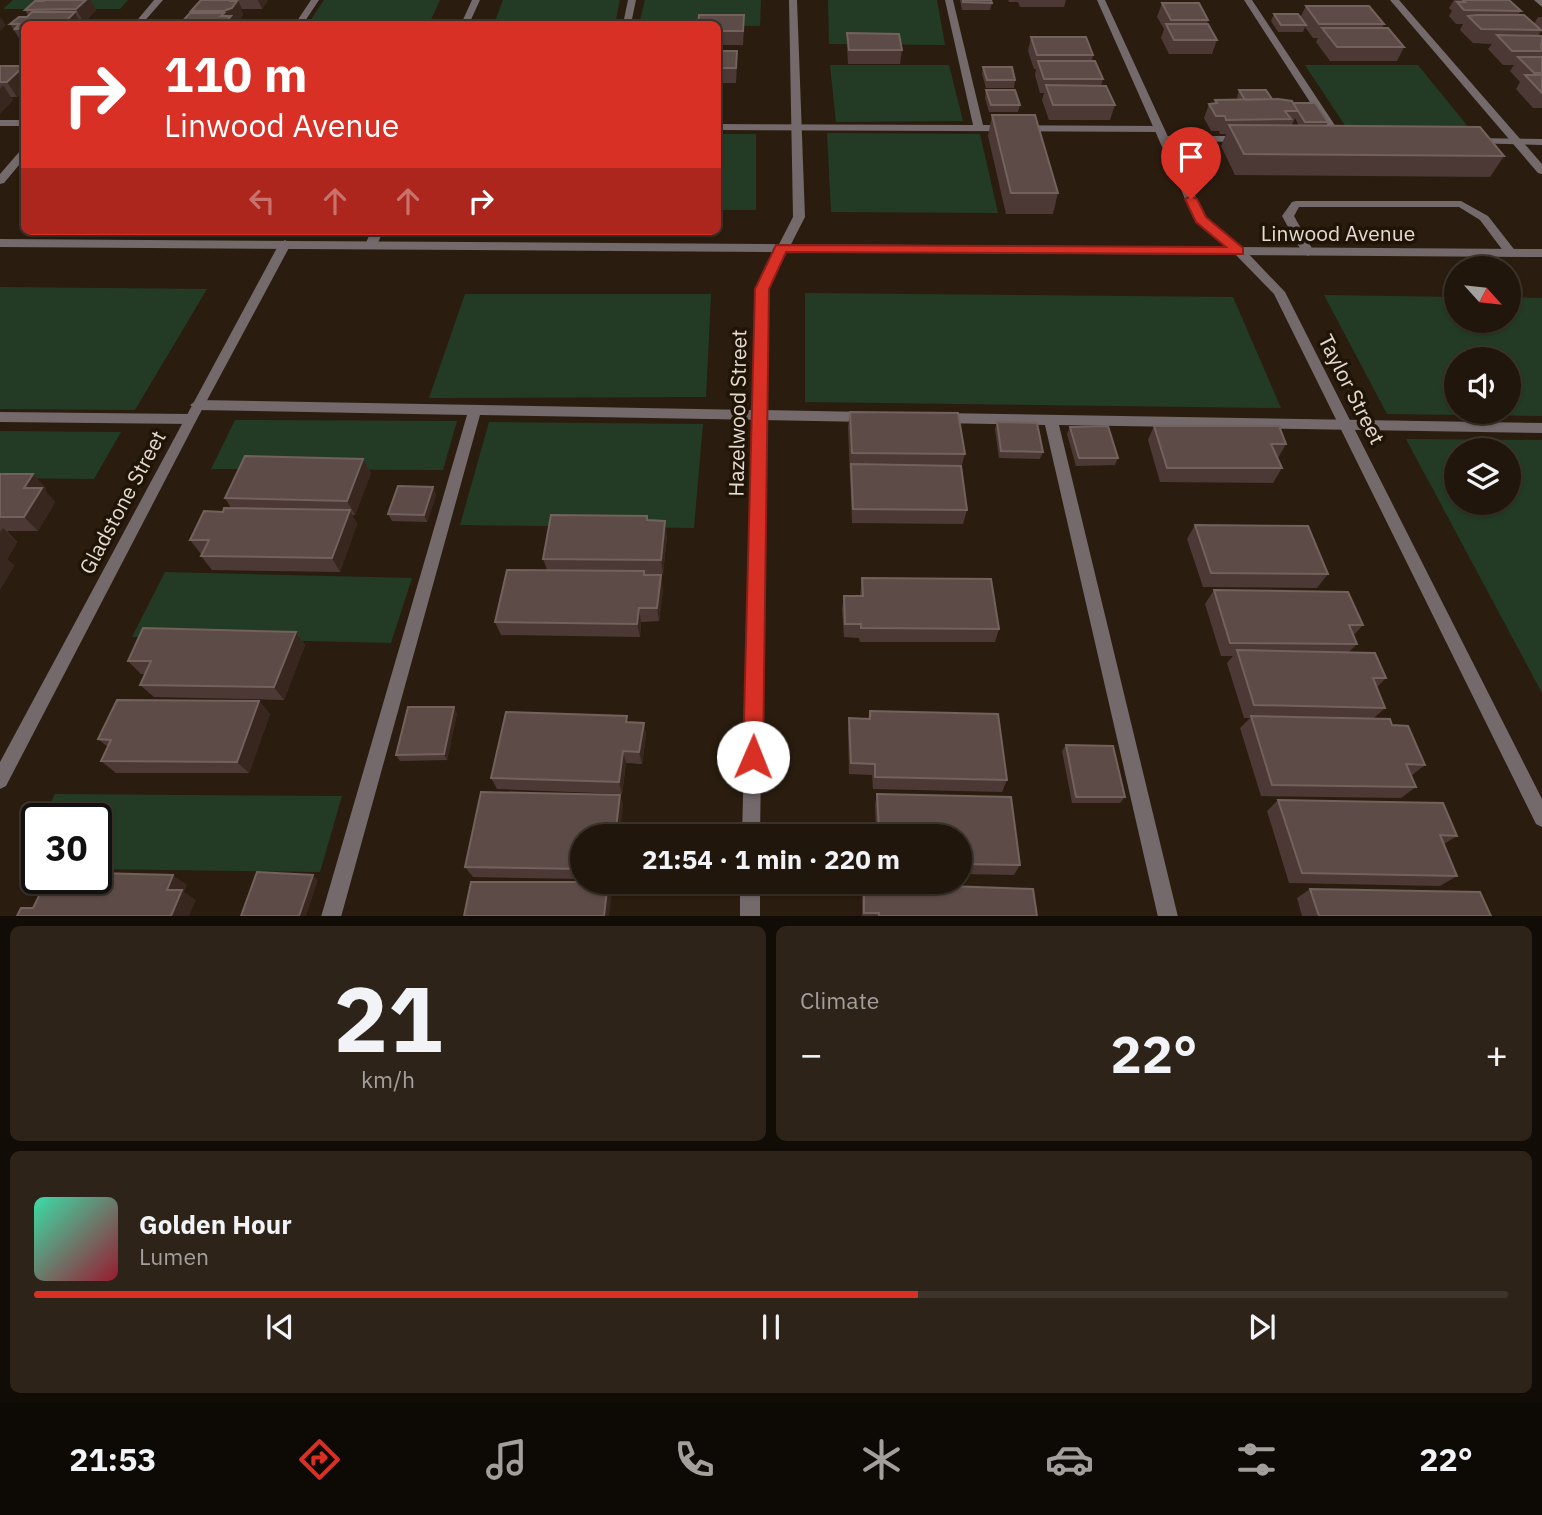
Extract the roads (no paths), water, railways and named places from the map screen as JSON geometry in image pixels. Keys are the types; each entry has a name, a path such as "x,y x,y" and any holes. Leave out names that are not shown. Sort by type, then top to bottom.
{"street":[{"path":"141,21 159,0"},
{"path":"301,21 315,0"},
{"path":"466,21 476,0"},
{"path":"628,21 632,0"},
{"name":"Hazelwood Street","path":"751,824 762,289 799,218 793,0"},
{"path":"949,0 979,128"},
{"name":"Taylor Street","path":"1101,0 1200,219 1239,251 1279,292 1542,818"},
{"path":"1248,0 1339,139"},
{"path":"1394,0 1542,171"},
{"path":"1538,0 1542,4"},
{"path":"0,123 21,123"},
{"path":"721,127 979,128 1257,139"},
{"path":"1326,139 1353,139"},
{"path":"1460,141 1542,142"},
{"path":"0,181 21,156"},
{"path":"1308,252 1288,216 1296,204 1461,204 1484,218 1511,253"},
{"path":"371,245 375,235"},
{"name":"Linwood Avenue","path":"0,243 1542,253"},
{"name":"Gladstone Street","path":"0,780 193,412 285,244"},
{"path":"331,916 475,410"},
{"path":"0,417 193,412 475,410 883,417"},
{"path":"925,418 1347,427 1542,428"},
{"path":"1051,421 1168,916"},
{"path":"750,894 750,916"}]}
